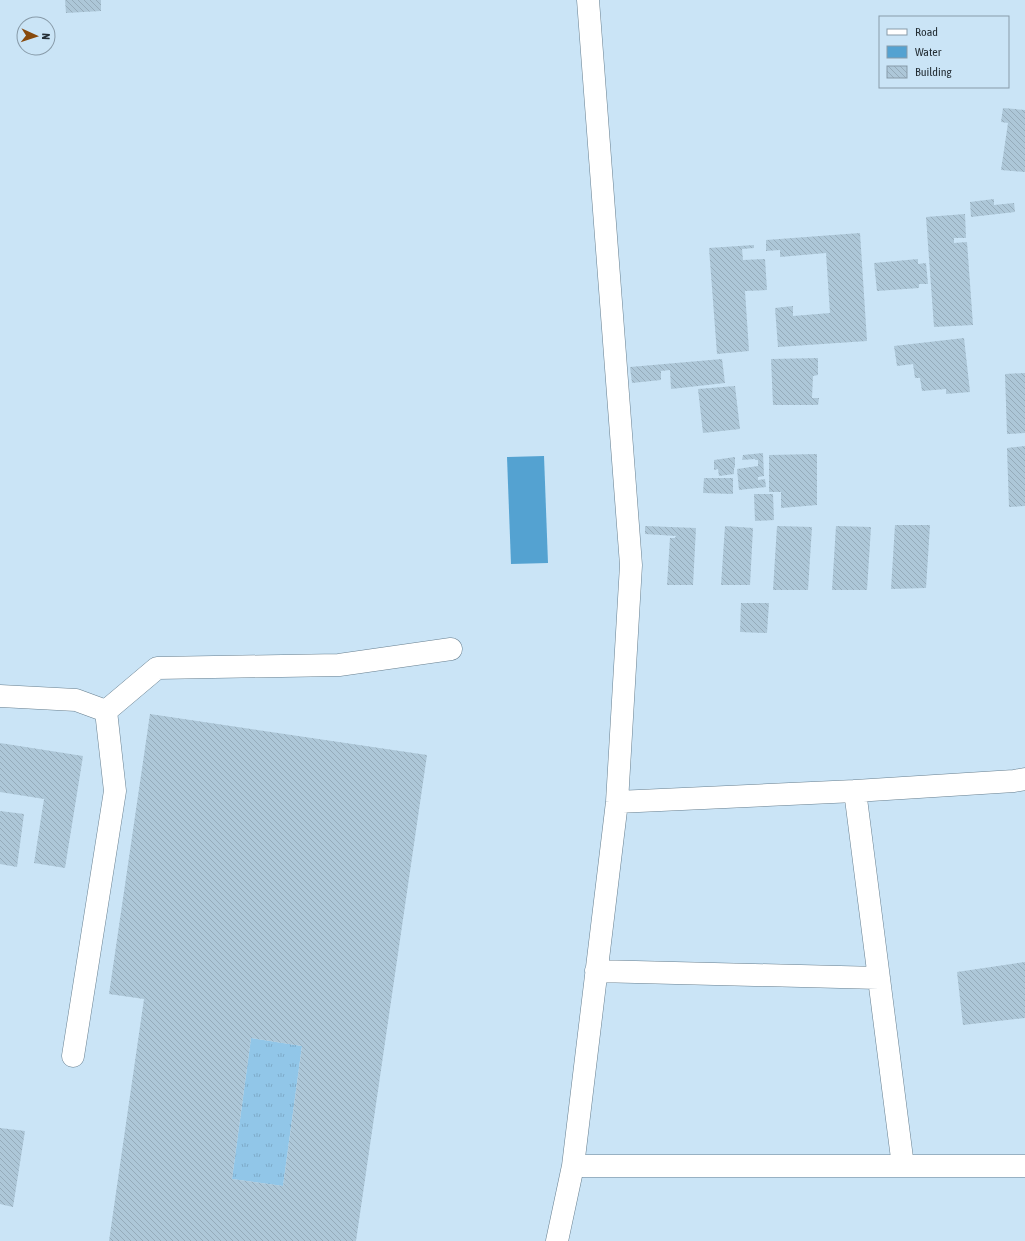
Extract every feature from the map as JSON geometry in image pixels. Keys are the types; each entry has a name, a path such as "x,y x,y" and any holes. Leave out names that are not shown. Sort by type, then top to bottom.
{"street":[{"path":"557,1241 573,1166 617,802 631,565 588,0"},
{"path":"106,711 157,668 339,665 450,649"},
{"path":"0,696 76,700 106,711"},
{"path":"73,1056 115,791 106,711"},
{"path":"617,802 855,791 1014,781 1025,779"},
{"path":"855,791 903,1166"},
{"path":"596,971 879,978"},
{"path":"573,1166 1025,1166"}],"green space":[{"path":"251,1038 302,1046 283,1186 232,1179"}],"water":[{"path":"544,456 548,563 511,564 507,457"}],"building":[{"path":"65,0 101,0 101,11 66,13"},
{"path":"1003,108 1025,110 1025,172 1001,170 1008,123 1001,122"},
{"path":"994,199 994,205 1014,203 1015,212 971,217 970,202"},
{"path":"965,214 966,238 954,238 954,243 967,242 973,325 934,327 926,217"},
{"path":"860,233 867,341 778,347 775,308 793,306 793,316 830,313 826,253 780,257 780,250 766,251 766,240"},
{"path":"754,245 754,248 742,249 743,260 765,259 767,290 745,291 749,351 717,354 709,248"},
{"path":"918,259 918,264 926,263 928,284 919,284 919,288 877,291 874,263"},
{"path":"964,338 970,392 946,394 946,389 922,391 920,378 915,378 913,364 897,366 894,346"},
{"path":"818,358 818,375 813,376 812,398 819,398 818,405 773,405 771,359"},
{"path":"722,359 725,383 671,389 670,370 661,371 661,380 632,383 630,367"},
{"path":"1025,373 1025,433 1007,434 1005,374"},
{"path":"735,386 740,429 703,433 698,389"},
{"path":"1025,446 1025,506 1009,507 1007,448"},
{"path":"763,453 764,476 758,477 758,480 765,479 766,487 739,490 737,469 758,466 758,460 742,460 743,455"},
{"path":"817,454 817,505 781,508 781,492 769,492 769,455"},
{"path":"735,457 734,474 719,476 718,469 714,470 714,460"},
{"path":"704,478 733,478 733,494 703,493"},
{"path":"754,494 773,494 774,520 755,521"},
{"path":"895,525 930,525 926,588 891,589"},
{"path":"645,526 696,528 693,585 667,585 670,538 675,538 676,536 645,534"},
{"path":"725,526 753,528 750,585 721,585"},
{"path":"777,526 812,527 808,590 773,590"},
{"path":"836,526 871,527 867,590 832,590"},
{"path":"741,603 769,603 767,633 740,632"},
{"path":"150,714 427,755 356,1241 109,1241 144,999 109,994","holes":["251,1038 302,1046 283,1186 232,1179"]},
{"path":"0,743 83,756 65,868 34,863 44,799 0,792"},
{"path":"0,811 24,814 17,867 0,864"},
{"path":"1025,962 1025,1018 963,1025 957,972"},
{"path":"0,1128 25,1131 13,1207 0,1204"}]}
